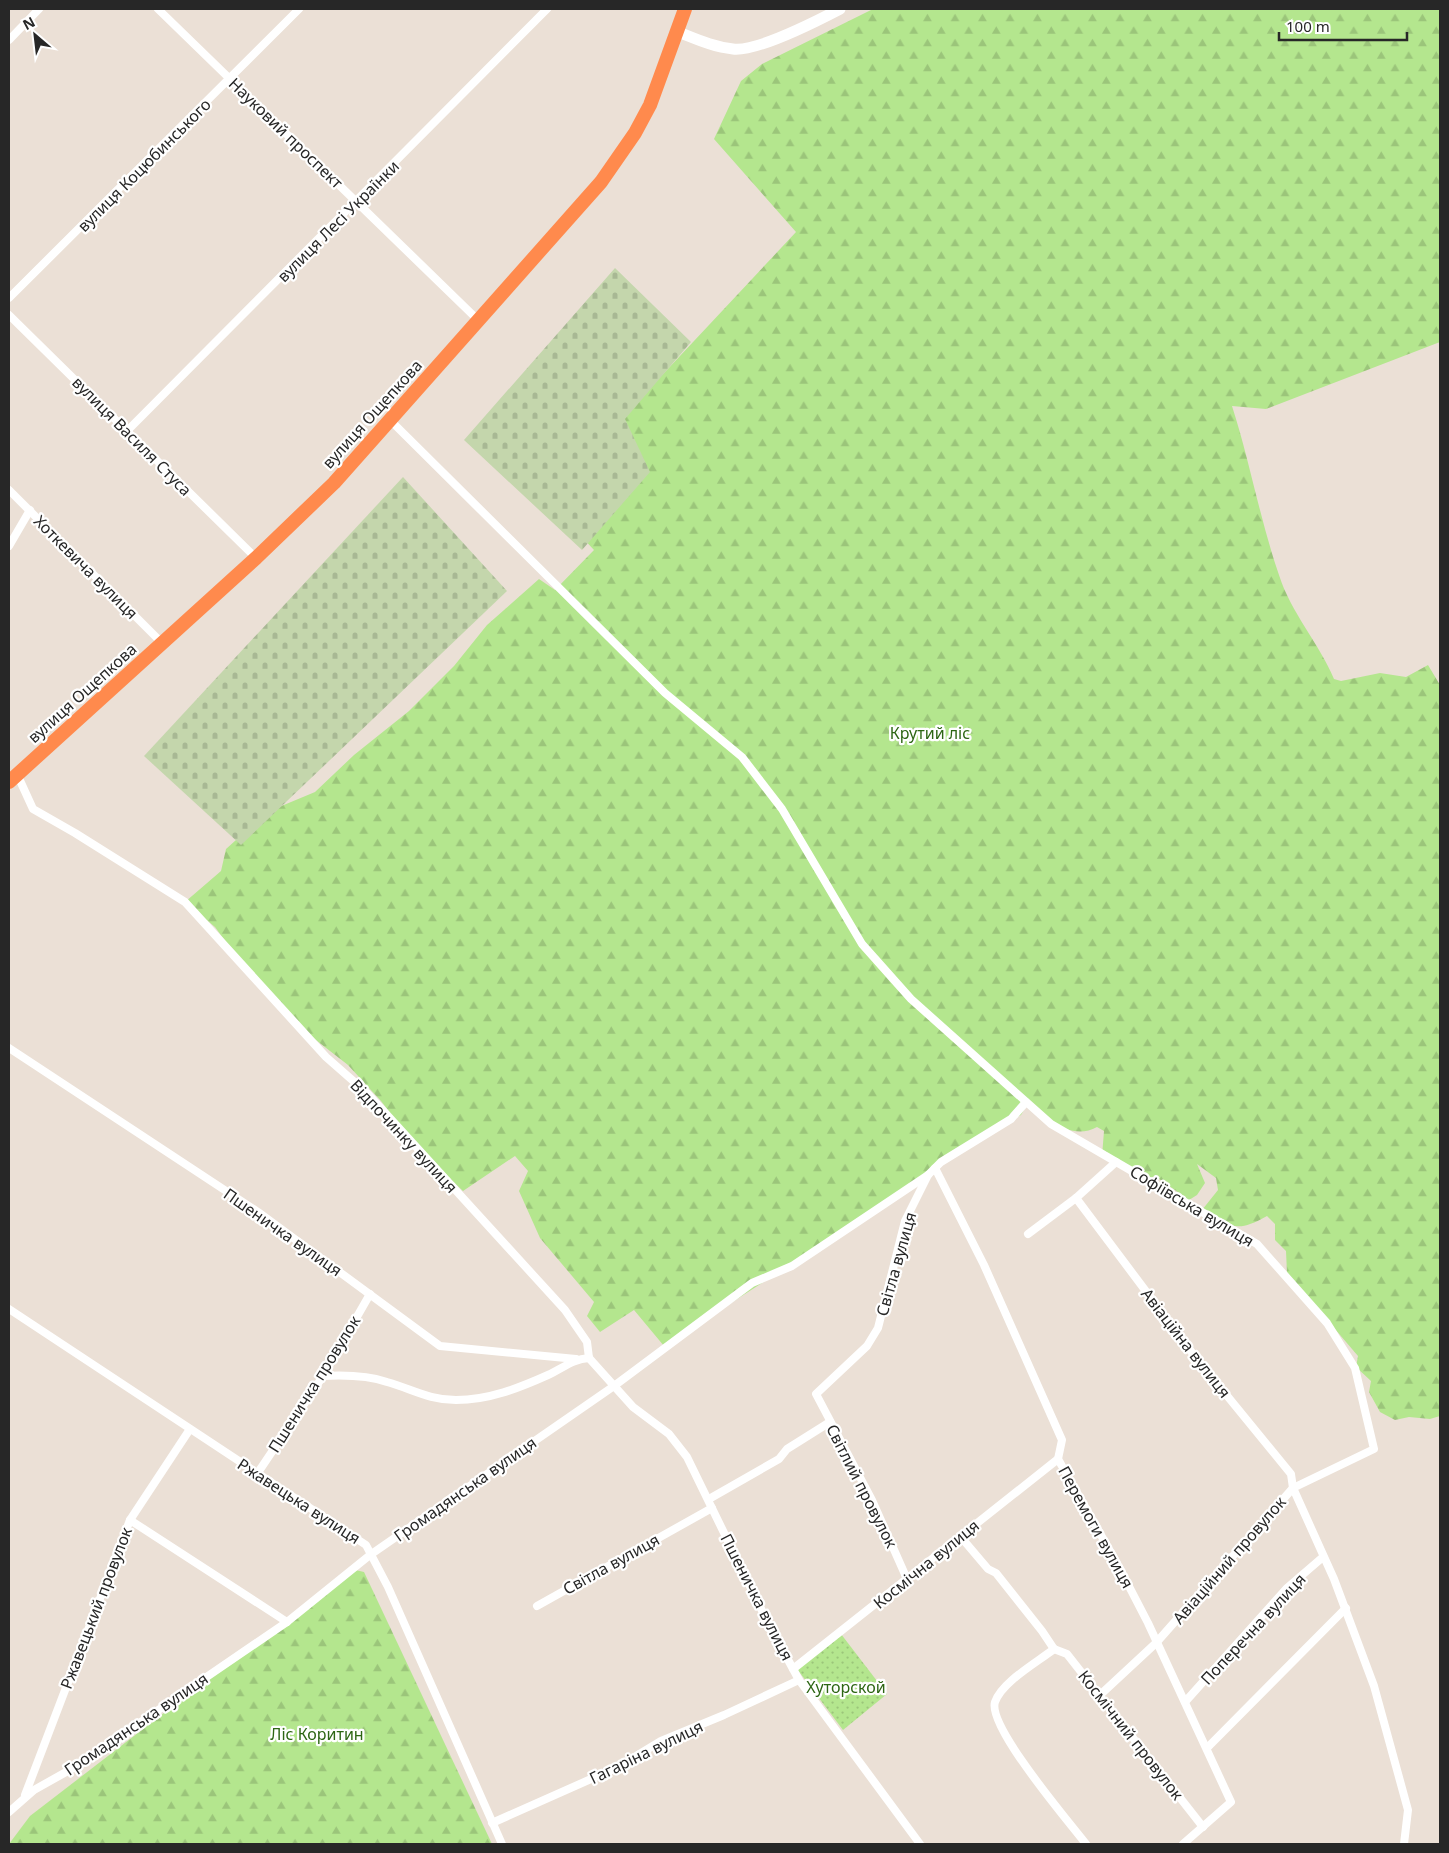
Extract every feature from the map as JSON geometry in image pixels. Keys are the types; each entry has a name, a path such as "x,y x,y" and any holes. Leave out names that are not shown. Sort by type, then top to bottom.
{"highway":[{"name":"вулиця Ощепкова","path":"13,778 163,644 334,483 600,182 635,133 650,105 685,9"}],"street":[{"path":"9,40 39,9"},
{"name":"Науковий проспект","path":"158,9 478,320"},
{"name":"вулиця Коцюбинського","path":"9,298 299,9"},
{"name":"вулиця Лесі Українки","path":"127,432 547,9"},
{"path":"678,32 706,43 735,50 764,43 840,9"},
{"name":"вулиця Василя Стуса","path":"9,315 256,558"},
{"name":"Софіївська вулиця","path":"390,420 665,693 742,758 782,809 862,944 883,971 910,999 1051,1124 1257,1244 1327,1323 1354,1368 1374,1448"},
{"name":"Хоткевича вулиця","path":"9,490 163,644"},
{"path":"9,546 30,510"},
{"name":"Відпочинку вулиця","path":"13,778 33,809 185,902 326,1058 367,1093 565,1310 587,1342 589,1358"},
{"name":"Пшеничка вулиця","path":"9,1048 258,1212 440,1346 576,1359 589,1358 633,1407 669,1434 687,1457 799,1680 920,1844"},
{"name":"Світла вулиця","path":"816,1394 867,1346 878,1328 905,1221 928,1175 935,1168 1011,1119 1026,1102"},
{"path":"1028,1234 1076,1198 1116,1162"},
{"name":"Перемоги вулиця","path":"935,1168 984,1265 1062,1440 1058,1459 1119,1567 1207,1748 1231,1802 1203,1827"},
{"name":"Громадянська вулиця","path":"9,1812 34,1790 75,1767 287,1622 370,1555 614,1386 752,1283 792,1266 928,1175"},
{"name":"Авіаційна вулиця","path":"1076,1198 1193,1354 1291,1474 1294,1488 1346,1608 1374,1686 1408,1810 1404,1844"},
{"name":"Пшеничка провулок","path":"257,1474 323,1376 370,1294"},
{"name":"Ржавецька вулиця","path":"9,1309 366,1545 388,1587 502,1844"},
{"path":"323,1376 351,1376 386,1381 426,1397 456,1400 481,1397 514,1389 550,1374 576,1359"},
{"name":"Світлий провулок","path":"816,1394 872,1500 907,1579"},
{"path":"709,1499 779,1458 787,1449 830,1422"},
{"name":"Ржавецький провулок","path":"24,1798 130,1520 190,1429"},
{"name":"Авіаційний провулок","path":"1100,1694 1156,1644 1294,1488 1374,1448"},
{"name":"Космічна вулиця","path":"794,1669 1058,1459"},
{"name":"Світла вулиця","path":"537,1606 712,1508"},
{"path":"130,1520 287,1622"},
{"path":"960,1536 988,1569 996,1573 1054,1649 1001,1690 994,1705 998,1725 1027,1768 1086,1844"},
{"name":"Поперечна вулиця","path":"1185,1702 1287,1588 1323,1557"},
{"path":"1207,1748 1346,1608"},
{"name":"Космічний провулок","path":"1054,1649 1067,1654 1203,1827"},
{"name":"Гагаріна вулиця","path":"492,1823 618,1768 661,1741 724,1715 799,1680"},
{"path":"1183,1844 1203,1827"}],"green space":[{"name":"Крутий ліс","path":"873,9 1440,9 1440,342 1266,409 1232,406 1266,533 1284,589 1334,679 1341,681 1380,673 1406,677 1428,665 1440,685 1440,1416 1430,1419 1409,1417 1395,1420 1380,1412 1369,1392 1371,1381 1356,1367 1358,1356 1287,1273 1286,1251 1275,1240 1275,1224 1267,1216 1248,1225 1234,1226 1227,1224 1202,1210 1218,1190 1216,1178 1197,1164 1205,1183 1197,1195 1189,1200 1155,1176 1146,1180 1102,1156 1104,1131 1097,1127 1088,1131 1069,1130 1051,1121 1028,1103 1021,1115 940,1161 921,1181 664,1346 634,1310 600,1332 587,1316 594,1302 540,1238 519,1191 528,1171 515,1156 463,1191 414,1144 381,1101 348,1065 303,1030 241,963 215,927 185,902 221,871 226,849 267,812 315,792 354,755 409,711 454,666 487,625 539,579 555,590 594,550 546,499 796,232 714,139 741,81 762,64"},
{"path":"615,268 691,342 625,419 650,472 582,550 464,440"},
{"path":"403,477 507,591 241,845 144,756"},
{"name":"Ліс Коритин","path":"351,1569 364,1572 492,1844 9,1844 30,1816"},
{"name":"Хуторской","path":"841,1634 887,1694 843,1730 797,1669"}]}
